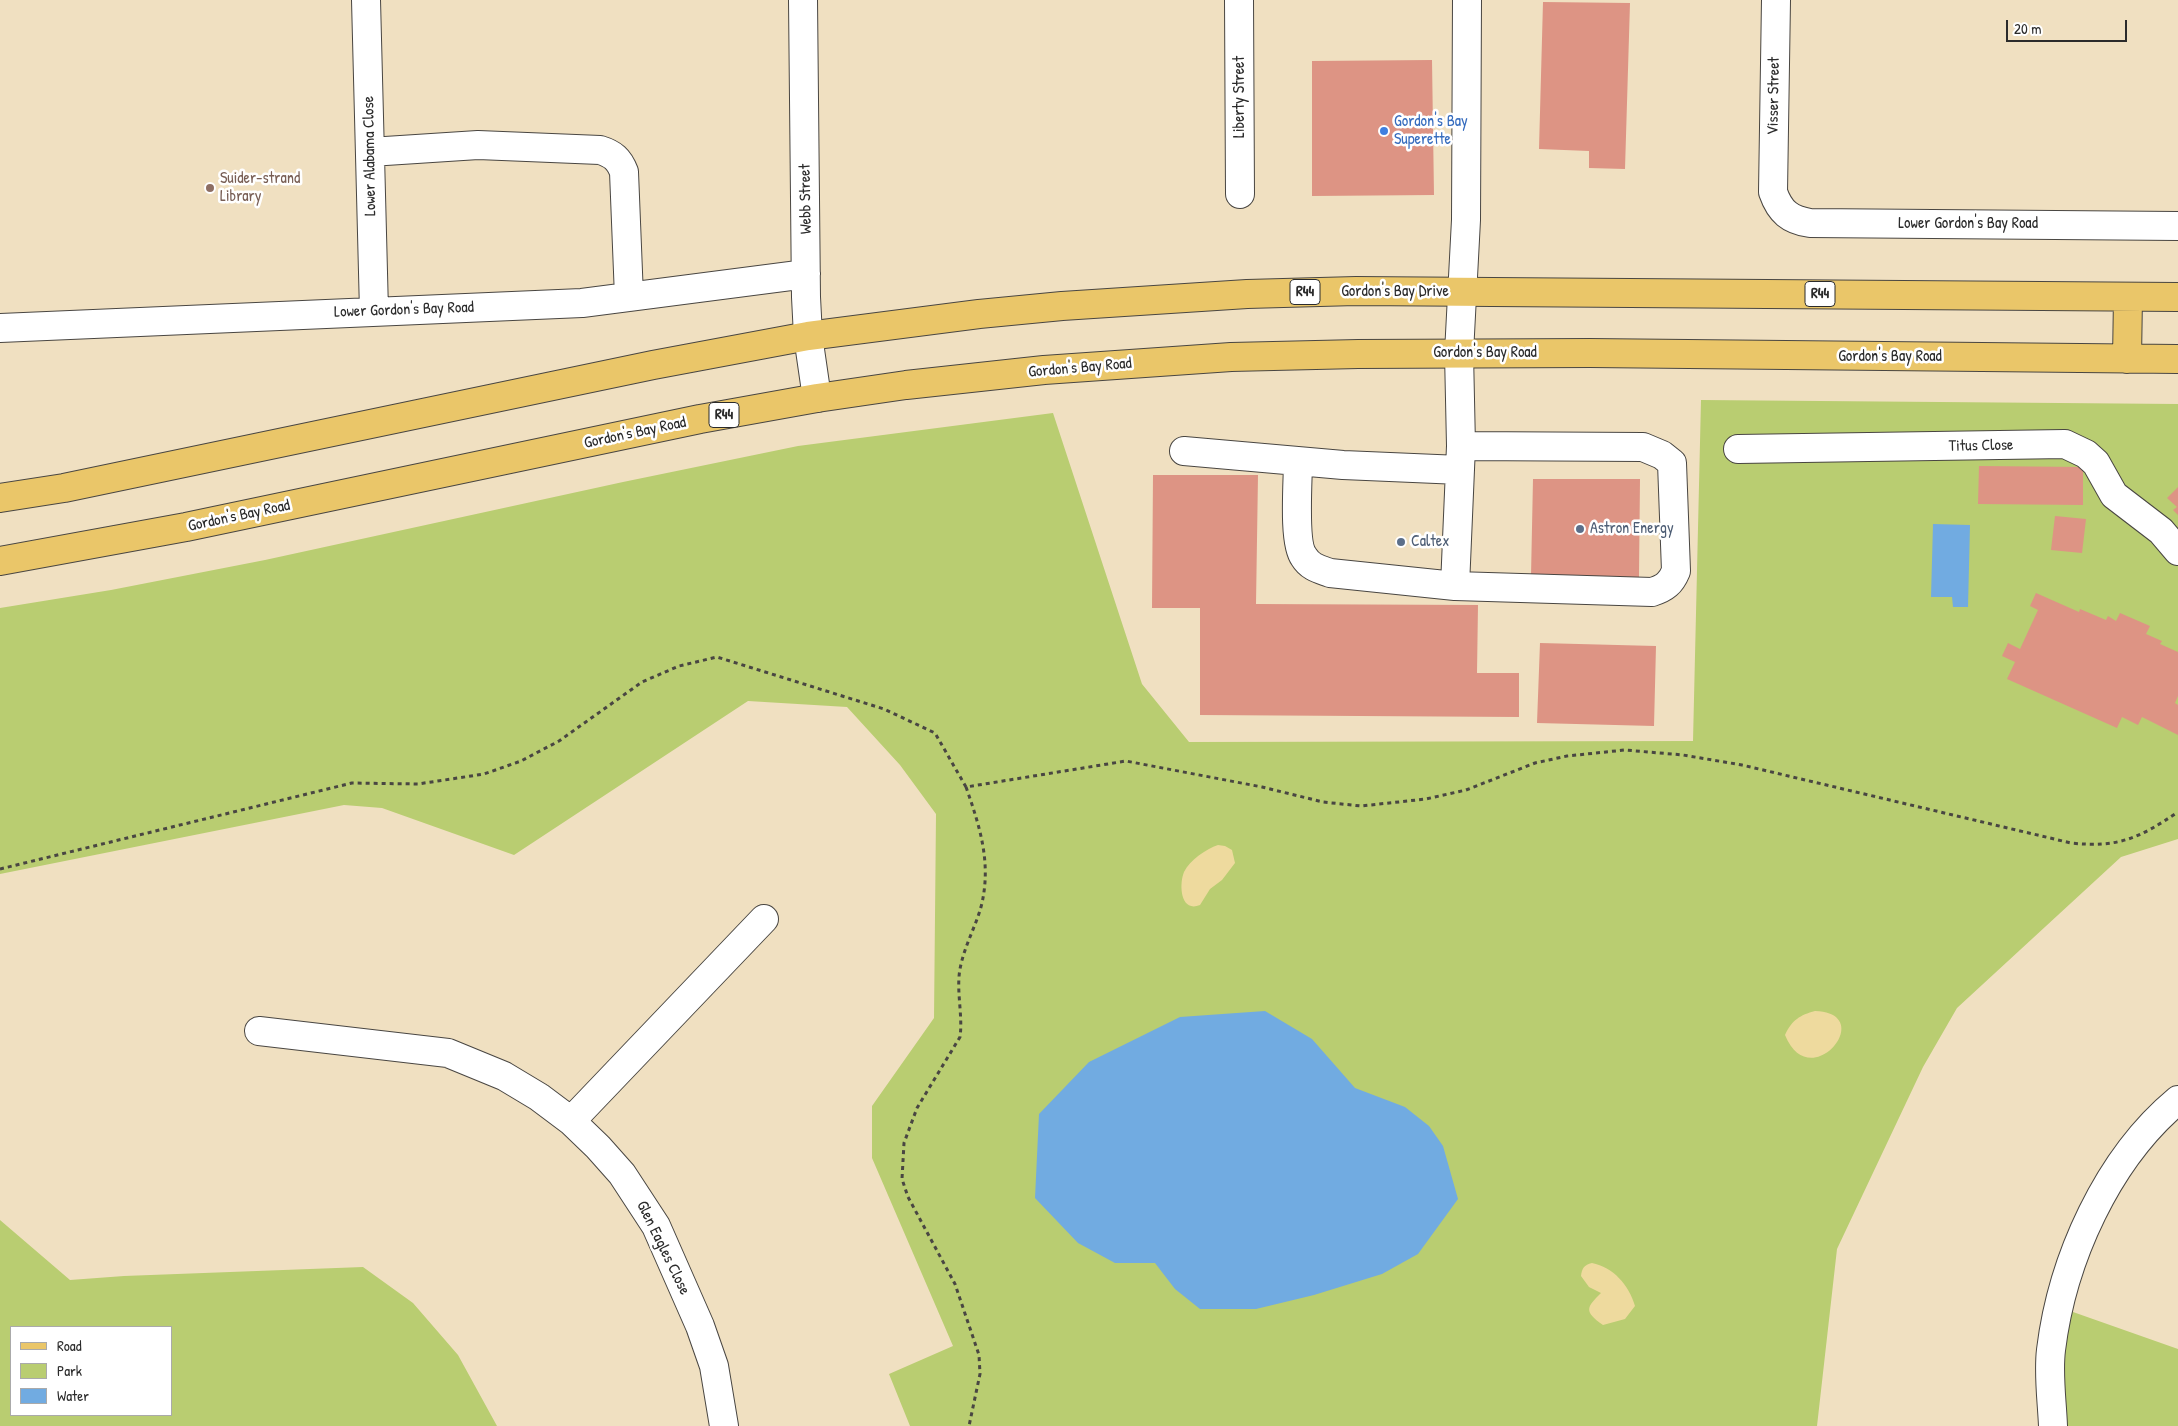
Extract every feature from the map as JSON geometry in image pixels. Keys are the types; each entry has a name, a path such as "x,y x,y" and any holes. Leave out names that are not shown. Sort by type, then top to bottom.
{"main road":[{"name":"Gordon's Bay Drive","path":"808,336 979,314 1149,299 1356,291 1462,292"},
{"name":"R44","path":"1462,292 2178,297"},
{"path":"2127,359 2128,297"},
{"name":"R44","path":"0,498 64,488 653,365 808,336"},
{"name":"Gordon's Bay Road","path":"0,561 177,529 700,419 817,398 989,376 1117,364 1231,357 1459,353 2178,359"}],"street":[{"name":"Lower Alabama Close","path":"366,0 374,311"},
{"name":"Webb Street","path":"804,0 808,336 817,398"},
{"name":"Liberty Street","path":"1239,0 1240,194"},
{"path":"1455,586 1461,458 1459,353 1466,220 1467,0"},
{"name":"Visser Street","path":"1773,192 1776,0"},
{"path":"370,152 478,146 600,150 611,153 620,160 624,172 629,297"},
{"name":"Lower Gordon's Bay Road","path":"1773,192 1777,204 1786,214 1797,221 1810,223 2178,226"},
{"name":"Lower Gordon's Bay Road","path":"0,328 374,311 582,304 806,274"},
{"name":"Titus Close","path":"1738,449 2065,444 2086,454 2096,463 2114,495 2161,531 2178,550"},
{"path":"1184,451 1373,467 1461,458 1643,447 1662,455 1672,463 1676,571 1672,581 1664,588 1652,592 1455,586 1330,573 1311,566 1302,556 1298,540 1298,461"},
{"path":"571,1121 764,919"},
{"name":"Glen Eagles Close","path":"259,1031 448,1053 504,1076 539,1097 571,1121 622,1174 656,1226 700,1326 714,1366 724,1426"},
{"path":"2053,1426 2051,1352 2058,1306 2071,1262 2088,1220 2112,1179 2140,1140 2178,1100"}],"path":[{"path":"0,869 352,783 418,784 484,774 521,761 559,741 642,682 679,666 717,657 884,709 935,733 966,787 980,830 986,872 980,908 960,970 960,1037 917,1108 904,1143 902,1162 904,1188 954,1284 979,1354 980,1374 968,1426"},
{"path":"966,787 1126,761 1262,787 1323,802 1361,806 1394,804 1426,799 1466,790 1535,763 1568,756 1625,750 1683,755 1742,765 2071,842 2091,845 2131,840 2178,812"}],"green space":[{"path":"1701,400 2178,404 2178,839 2121,857 1957,1008 1923,1067 1837,1249 1817,1426 910,1426 889,1374 953,1346 872,1158 872,1106 934,1018 936,814 900,765 847,707 748,701 514,855 382,808 344,805 0,874 0,608 111,590 265,560 798,446 1053,413 1142,684 1189,742 1693,741"},
{"path":"0,1220 70,1280 124,1276 363,1267 413,1303 458,1355 497,1426 0,1426"},
{"path":"2056,1306 2178,1349 2178,1426 2051,1426"}],"sand":[{"path":"1218,845 1232,850 1235,863 1222,880 1210,889 1200,905 1188,905 1182,890 1184,872 1190,863 1208,849"},
{"path":"1815,1011 1833,1015 1841,1024 1840,1036 1833,1047 1822,1055 1809,1058 1796,1052 1785,1035 1797,1019"},
{"path":"1592,1263 1607,1268 1619,1278 1629,1291 1635,1306 1625,1319 1603,1325 1592,1316 1589,1309 1590,1306 1601,1293 1589,1287 1581,1276 1584,1267"}],"water":[{"path":"1933,524 1970,525 1968,607 1953,607 1952,597 1931,597"},
{"path":"1265,1011 1312,1039 1355,1088 1405,1107 1429,1126 1443,1146 1458,1199 1418,1254 1382,1274 1314,1295 1256,1309 1200,1309 1175,1289 1155,1263 1115,1263 1078,1243 1035,1198 1039,1114 1089,1062 1180,1017"}],"building":[{"path":"1543,2 1630,3 1625,169 1589,168 1589,151 1539,149"},
{"path":"1432,60 1434,195 1312,196 1312,61"},
{"path":"1979,466 2083,467 2083,505 1978,504"},
{"path":"1153,475 1258,475 1256,604 1478,605 1477,673 1519,673 1519,717 1200,715 1200,608 1152,608"},
{"path":"1533,479 1640,479 1639,577 1531,576"},
{"path":"2178,487 2178,515 2173,510 2177,507 2167,498"},
{"path":"2055,516 2086,519 2082,553 2051,550"},
{"path":"2036,593 2079,612 2080,609 2106,620 2108,616 2116,621 2120,613 2150,626 2146,634 2162,641 2160,644 2178,652 2178,696 2175,703 2178,705 2178,735 2142,717 2138,725 2122,717 2117,728 2007,679 2015,662 2002,656 2008,643 2020,649 2038,610 2030,606"},
{"path":"1540,643 1656,646 1654,726 1537,723"}],"place":[{"name":"Gordon's Bay Superette","path":"1384,131"},
{"name":"Suider-strand Library","path":"210,188"},
{"name":"Astron Energy","path":"1580,529"},
{"name":"Caltex","path":"1401,542"}]}
